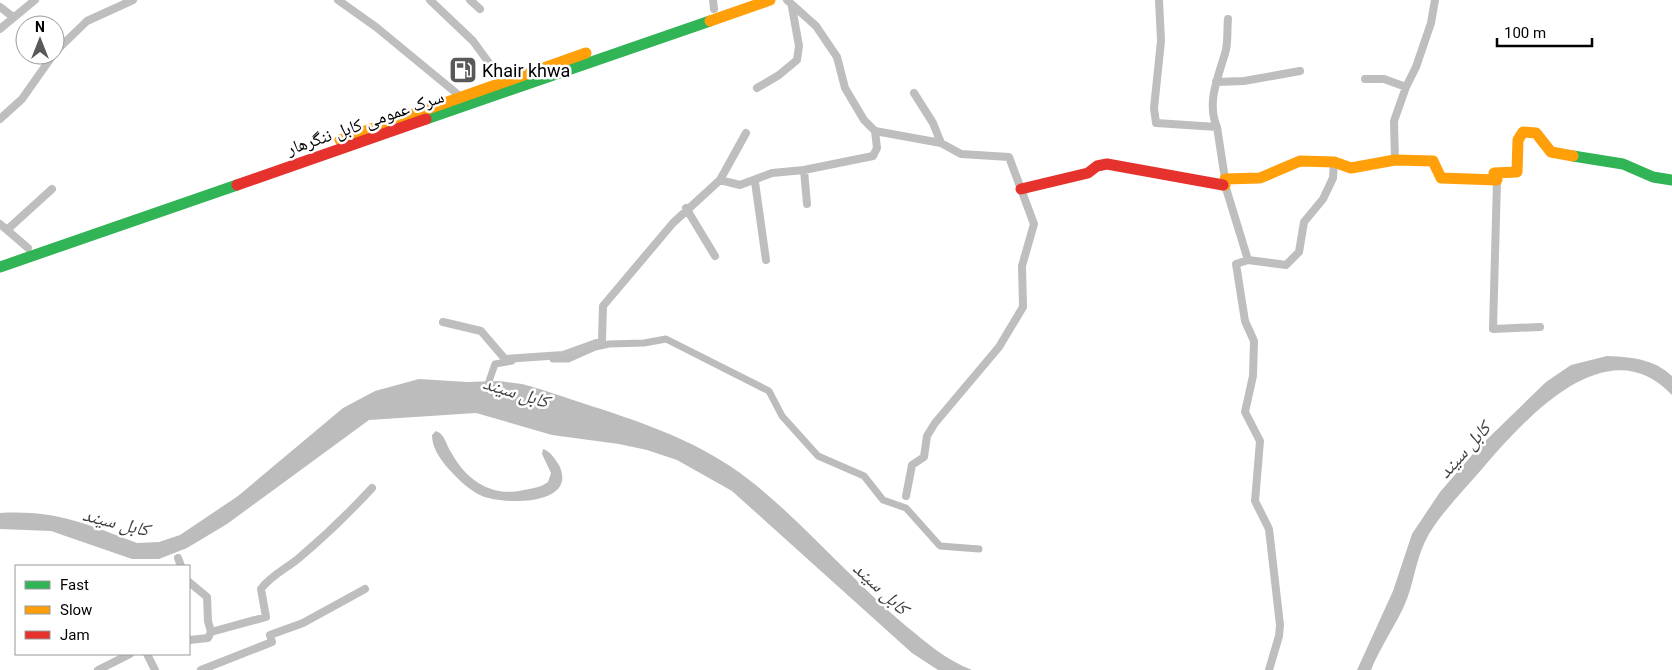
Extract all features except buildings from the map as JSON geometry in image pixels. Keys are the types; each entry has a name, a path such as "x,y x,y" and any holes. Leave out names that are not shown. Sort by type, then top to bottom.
{"main road":[{"name":"سرک عمومی کابل ننگرهار","path":"0,258 503,82 714,5 741,0"},
{"name":"سرک عمومی کابل ننگرهار","path":"0,268 770,0"},
{"path":"1021,189 1088,173 1097,166 1107,164 1225,182 1260,178 1300,161 1334,162 1351,168 1395,160 1433,161 1441,178 1496,180 1494,173 1517,172 1518,140 1523,132 1536,133 1551,152 1623,164 1653,177 1672,180"}],"street":[{"path":"0,29 35,0"},
{"path":"65,43 87,20 133,0"},
{"path":"338,0 376,28 460,97"},
{"path":"430,0 473,41 503,82"},
{"path":"470,0 480,9"},
{"path":"1159,0 1161,41 1154,108 1156,123 1217,127"},
{"path":"1395,160 1394,121 1406,87 1416,67 1431,23 1436,0"},
{"path":"757,88 797,60 798,46 789,3"},
{"path":"720,180 740,185 755,182 772,173 804,170 873,156 877,148 874,131 864,120 845,88 837,57 816,26 789,3"},
{"path":"0,7 13,17"},
{"path":"1228,19 1226,48 1216,82 1212,116 1217,127 1225,182 1248,260"},
{"path":"0,119 22,100 46,65"},
{"path":"1216,82 1244,81 1300,71"},
{"path":"1365,79 1384,79 1406,87"},
{"path":"914,93 933,123 941,143"},
{"path":"874,131 941,143 961,154 1008,157 1034,224 1022,266 1023,308 999,347 935,423 927,436 924,457 912,465 906,496"},
{"path":"442,322 481,331 505,358 563,354 602,341 603,306 686,208 720,180 746,133"},
{"path":"1269,670 1279,636 1280,625 1269,529 1255,501 1260,441 1245,412 1253,376 1254,341 1245,321 1236,264 1248,260 1286,265 1299,252 1304,222 1326,192 1333,178 1334,162"},
{"path":"804,170 807,204"},
{"path":"1496,180 1492,329 1540,328"},
{"path":"755,182 766,260"},
{"path":"8,229 52,189"},
{"path":"686,208 716,256"},
{"path":"0,224 28,248"},
{"path":"211,632 266,618 261,590 268,580 297,560 349,513 372,488"},
{"path":"178,558 181,565"},
{"path":"190,583 207,597 208,621 211,632 208,638 190,640"},
{"path":"201,670 272,642 270,635 303,623 365,589"},
{"path":"98,670 128,655"},
{"path":"148,655 155,670"}],"water":[{"path":"1607,356 1634,358 1650,362 1665,370 1672,376 1672,395 1647,376 1621,370 1594,375 1568,387 1543,406 1500,449 1435,525 1425,542 1407,599 1371,670 1357,670 1393,591 1412,534 1440,492 1479,447 1546,382 1571,365"},
{"name":"کابل سيند","path":"419,379 467,382 499,381 522,384 601,409 683,440 721,460 757,486 906,626 945,656 972,670 938,670 912,653 732,491 677,460 647,450 619,444 552,435 476,413 369,420 227,524 187,548 159,559 132,559 51,531 0,529 0,513 20,513 55,516 86,524 137,543 159,542 180,535 238,496 343,408 375,391"},
{"path":"436,431 443,437 463,470 470,477 488,488 497,491 519,491 538,487 548,482 551,473 542,454 543,449 550,453 559,465 562,478 558,488 549,495 521,501 506,501 482,496 462,483 441,459 432,439 432,435"}],"waterway":[{"path":"553,359 568,359 595,347 609,344 644,343 666,339 769,391 782,416 818,456 864,476 883,500 906,508 940,546 979,549"},
{"name":"کابل سيند","path":"486,390 495,364 512,361"}],"traffic: fast":[{"path":"426,119 710,21"},
{"path":"1573,156 1623,164 1653,177 1672,180"},
{"path":"0,267 237,185"}],"traffic: slow":[{"path":"710,21 770,0"},
{"path":"340,140 586,53"},
{"path":"1223,185 1225,185 1225,179 1260,178 1300,161 1334,162 1351,168 1395,160 1433,161 1441,178 1497,180 1494,173 1517,172 1518,140 1523,132 1536,133 1551,152 1573,156"}],"traffic: jam":[{"path":"237,185 426,119"},
{"path":"1021,189 1088,173 1097,166 1107,164 1223,185"}],"place":[{"name":"Khair khwa","path":"463,70"}]}
